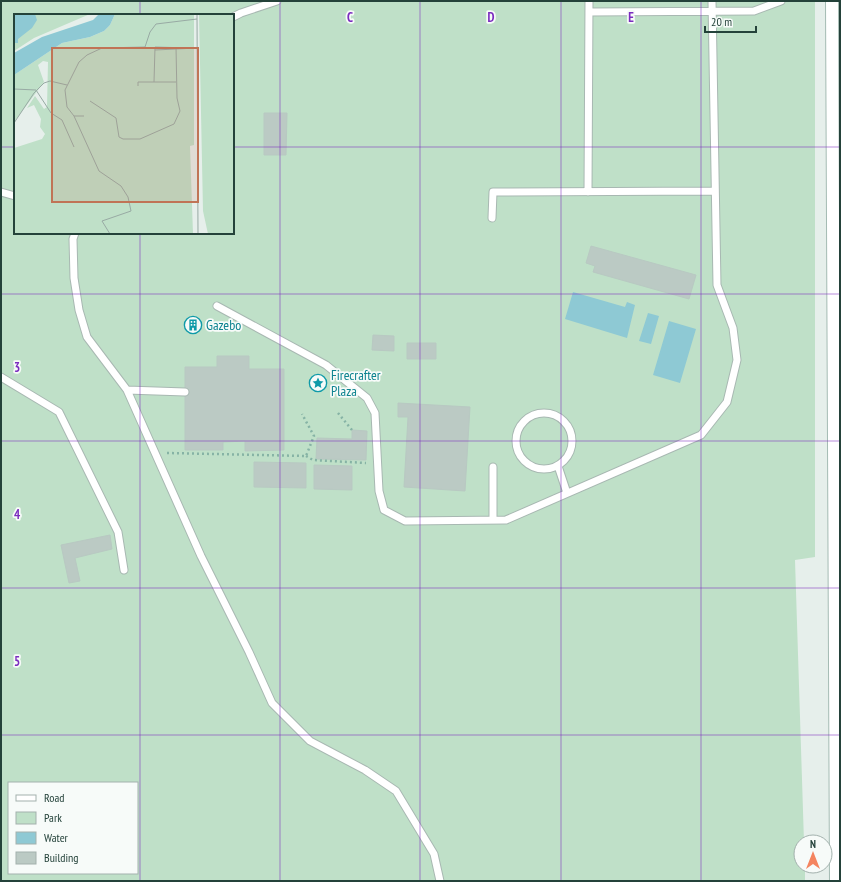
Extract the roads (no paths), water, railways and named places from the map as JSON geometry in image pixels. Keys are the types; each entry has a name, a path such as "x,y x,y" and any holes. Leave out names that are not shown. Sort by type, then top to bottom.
{"street":[{"path":"832,1 836,881"}],"lane":[{"path":"234,16 277,1"},
{"path":"588,192 590,1"},
{"path":"217,306 326,365 367,398 375,413 380,490 384,510 405,521 506,520 701,435 727,402 737,360 733,328 716,285 712,1"},
{"path":"589,12 754,11 781,1"},
{"path":"492,218 493,192 715,191"},
{"path":"1,192 14,196"},
{"path":"75,234 73,239 74,278 79,310 87,337 127,390 201,556 249,652 272,703 310,741 365,770 396,791 434,854 440,881"},
{"path":"1,377 59,412 118,532 124,570"},
{"path":"127,390 185,392"},
{"path":"542,413 560,417 568,424 572,433 573,442 571,452 566,460 558,466 545,470 532,467 524,462 516,446 516,436 519,428 525,420 542,413"},
{"path":"558,466 567,493"},
{"path":"493,467 493,520"}],"water":[{"path":"573,292 625,307 627,302 635,305 627,338 565,319"},
{"path":"648,313 659,316 651,344 639,341"},
{"path":"669,321 696,329 680,383 653,375"}],"place":[{"name":"Gazebo","path":"193,325"},
{"name":"Firecrafter Plaza","path":"318,383"}]}
